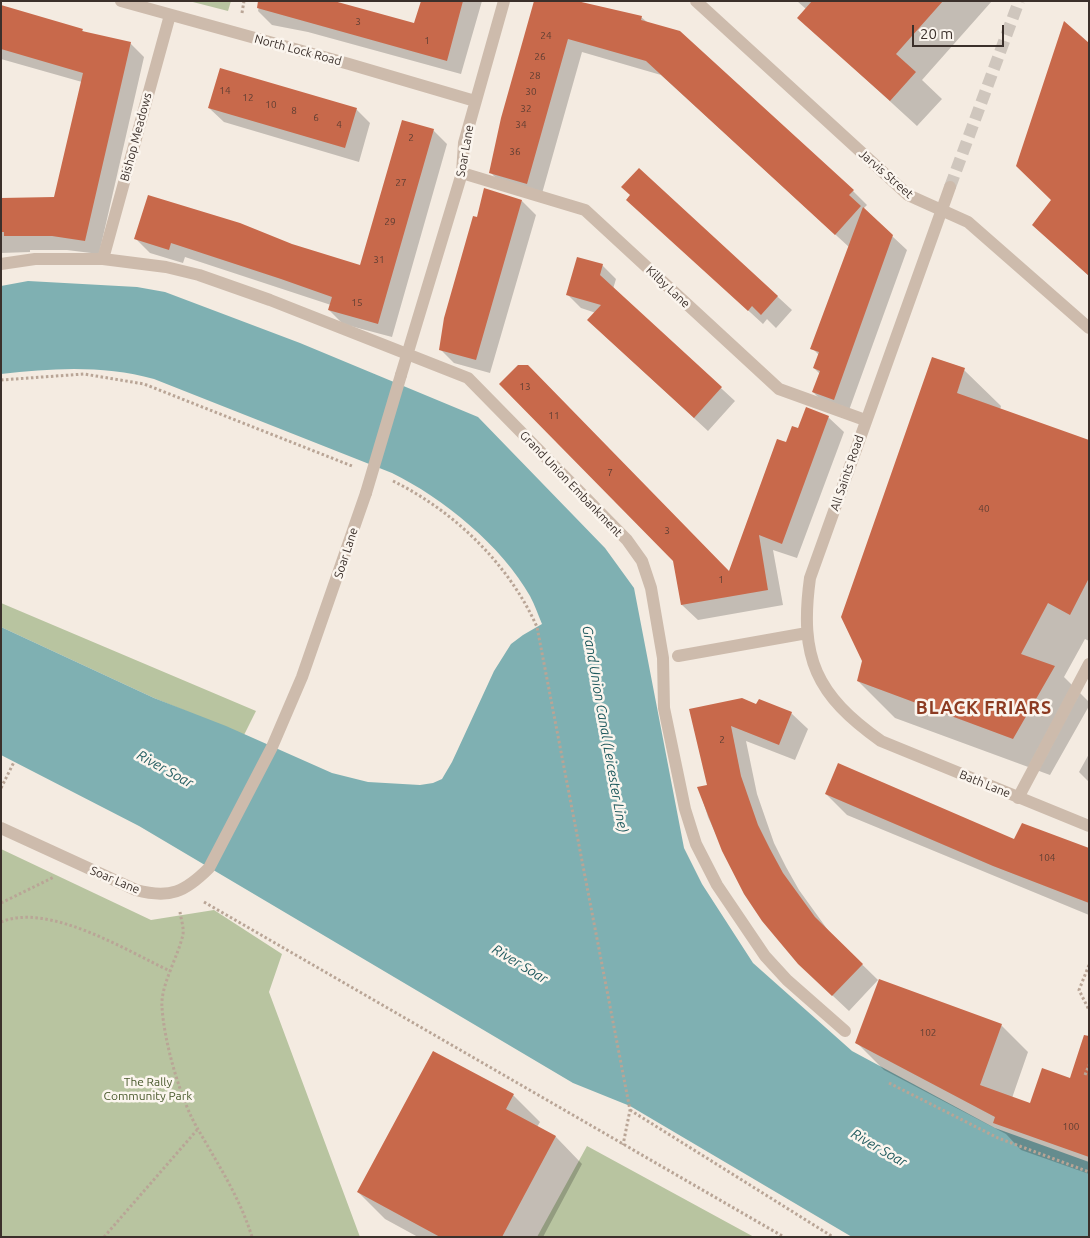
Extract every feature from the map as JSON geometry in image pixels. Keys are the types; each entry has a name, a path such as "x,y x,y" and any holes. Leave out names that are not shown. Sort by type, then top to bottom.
{"street":[{"name":"North Lock Road","path":"121,1 475,101"},
{"name":"Soar Lane","path":"1,828 136,890 157,896 176,892 194,884 209,868 272,747 302,678 326,613 366,493 462,173 464,143 504,1"},
{"name":"Jarvis Street","path":"696,1 908,195 968,222 1089,328"},
{"name":"Bishop Meadows","path":"103,259 170,15"},
{"name":"Kilby Lane","path":"462,173 585,210 779,389 865,420"},
{"name":"All Saints Road","path":"881,741 857,724 836,705 822,684 812,657 807,633 806,610 810,578 950,187"},
{"name":"Grand Union Embankment","path":"1,264 34,259 103,259 166,267 199,275 408,353 468,378 638,554 652,588 663,658 664,708 685,809 696,844 717,885 765,956 788,980 845,1030"},
{"path":"678,656 807,633"},
{"path":"1018,798 1089,664"},
{"name":"Bath Lane","path":"881,741 1089,826"}],"path":[{"path":"1,380 84,374 144,384 355,467"},
{"path":"390,480 430,503 476,540 516,587 537,627 630,1110 624,1145"},
{"path":"1,788 14,762"},
{"path":"1,903 58,875"},
{"path":"196,905 203,901 784,1237"},
{"path":"188,908 180,912 184,933 170,971 161,1006 170,1050 182,1093 198,1130 227,1177 252,1237"},
{"path":"1,922 13,917 50,920 82,930 170,971"},
{"path":"1089,965 1079,990 1089,1010"},
{"path":"1085,1075 1089,1065"},
{"path":"889,1083 998,1138 1089,1172"},
{"path":"630,1110 833,1237"},
{"path":"104,1237 198,1130"}],"green space":[{"path":"189,1 231,1 228,11"},
{"path":"1,603 256,711 244,735 154,698 1,627"},
{"name":"The Rally Community Park","path":"1,849 151,920 214,910 282,954 269,992 360,1237 1,1237"},
{"path":"587,1146 754,1237 537,1237"}],"water":[{"path":"28,281 137,287 165,292 300,343 478,417 605,548 634,588 684,848 702,884 753,963 852,1051 995,1128 1089,1162 1089,1237 852,1237 630,1106 573,1083 139,826 1,755 1,627 154,698 226,726 332,773 368,782 420,785 433,783 442,779 452,762 494,671 511,644 542,624 532,599 504,559 470,525 451,510 411,483 392,473 154,379 116,371 78,369 1,374 1,286"}],"building":[{"path":"258,1 334,1 414,23 421,1 463,1 447,61 257,8"},
{"path":"534,1 577,1 642,16 641,20 680,31 854,190 849,195 861,206 835,235 646,61 568,39 527,184 489,173 501,118"},
{"path":"812,1 943,1 896,54 916,72 890,101 797,18"},
{"path":"1,5 83,29 82,31 131,42 85,241 52,236 4,236 4,232 1,232 1,198 54,197 83,73 1,49"},
{"path":"1064,21 1089,43 1089,276 1032,225 1051,200 1016,166"},
{"path":"220,68 357,108 345,148 208,108"},
{"path":"402,120 434,129 378,324 328,310 332,297 281,279 171,243 169,250 134,239 148,195 240,223 292,244 360,265"},
{"path":"639,168 778,296 761,315 752,306 748,311 626,200 630,195 621,187"},
{"path":"484,188 522,200 476,360 439,350 444,318 473,216 477,217"},
{"path":"863,207 893,235 834,400 812,392 820,371 813,368 819,352 810,349"},
{"path":"577,257 603,264 600,275 722,387 694,418 587,320 601,305 566,295"},
{"path":"932,357 965,368 957,393 1089,440 1089,578 1070,615 1048,603 1021,654 1055,666 1013,739 857,681 862,661 841,617"},
{"path":"518,365 528,365 729,571 777,439 786,442 792,426 798,428 806,407 829,416 782,544 759,535 768,590 681,605 673,561 499,384"},
{"path":"742,698 756,704 759,699 792,712 779,745 731,726 741,776 758,825 783,873 815,917 863,964 832,996 798,964 762,921 744,894 722,851 697,787 707,785 689,709"},
{"path":"838,763 1014,839 1022,823 1089,848 1089,903 993,866 825,794"},
{"path":"879,979 1002,1024 980,1085 1030,1103 1042,1068 1070,1078 1084,1035 1089,1036 1089,1157 993,1123 995,1117 855,1043"},
{"path":"433,1051 514,1094 506,1109 556,1136 502,1237 440,1237 357,1192"}],"tunnel":[{"path":"950,187 1019,1"}],"district":[{"name":"BLACK FRIARS","path":"984,708"}],"water label":[{"name":"Grand Union Canal (Leicester Line)","path":"605,729"},
{"name":"River Soar","path":"165,769"},
{"name":"River Soar","path":"520,964"},
{"name":"River Soar","path":"879,1148"}]}
